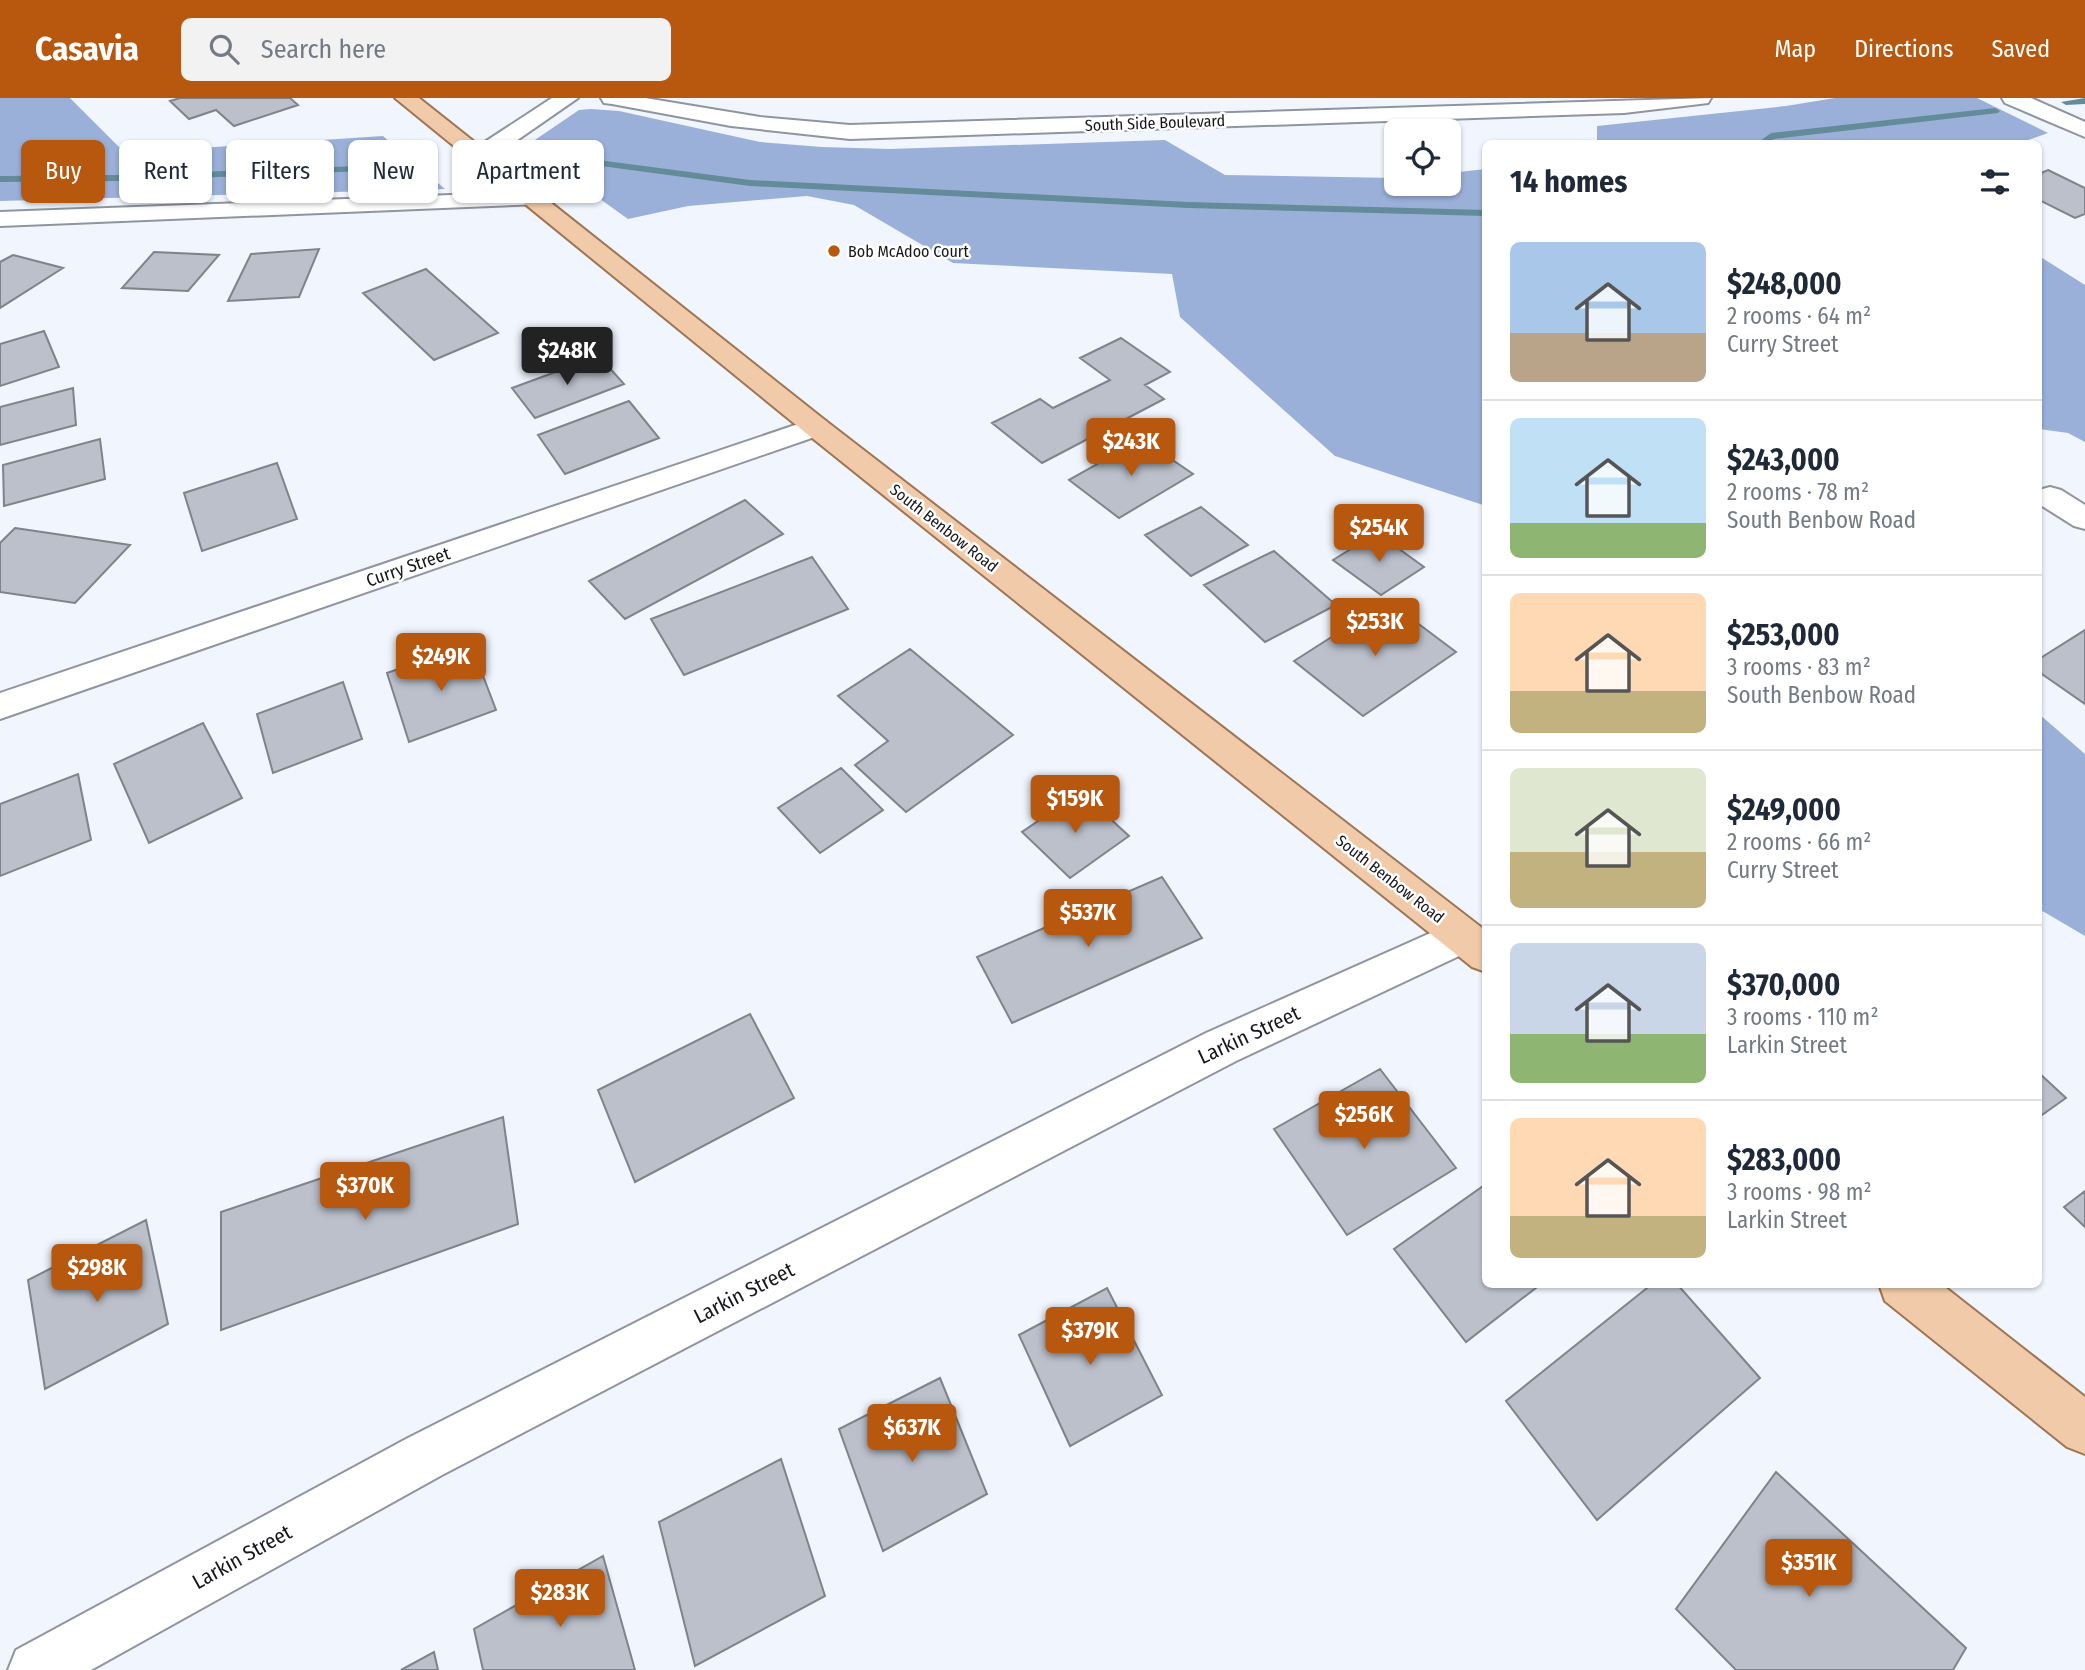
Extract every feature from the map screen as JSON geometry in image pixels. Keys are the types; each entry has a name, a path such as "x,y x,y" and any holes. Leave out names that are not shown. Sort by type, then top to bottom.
{"main road":[{"name":"South Benbow Road","path":"406,98 459,140"},
{"name":"South Benbow Road","path":"538,203 816,427 1474,945"},
{"path":"1907,1288 2085,1429"}],"street":[{"path":"503,140 567,98"},
{"name":"South Side Boulevard","path":"612,98 782,128 850,132 1352,107 1624,107 1700,98"},
{"path":"2013,98 2085,130"},
{"path":"0,219 452,202"},
{"name":"Curry Street","path":"0,706 816,427"},
{"path":"2050,497 2085,519"},
{"name":"Larkin Street","path":"36,1670 424,1457 1222,1047 1474,945"}],"shaded area":[{"path":"0,98 70,98 119,147 119,198 105,198 105,140 21,140 21,200 0,201"},
{"path":"1835,98 1977,98 2048,133 2028,140 1597,140 1597,126 1786,106"},
{"path":"591,109 619,111 760,142 822,147 890,149 1165,140 1225,175 1384,178 1384,196 1461,196 1461,172 1482,169 1482,505 1335,456 1180,317 1172,274 953,263 854,205 807,196 688,206 628,219 604,202 604,140 535,140 579,110"},
{"path":"383,136 388,140 348,140 348,192 334,192 334,140 322,140"},
{"path":"226,146 226,195 212,195 212,147"},
{"path":"2042,258 2085,285 2085,442 2068,433 2042,429"},
{"path":"2042,717 2085,754 2085,936 2042,911"}],"building":[{"path":"180,98 290,98 298,105 234,126 216,110 189,119 170,101"},
{"path":"2048,170 2085,188 2085,214 2075,218 2042,202 2042,173"},
{"path":"319,249 299,297 228,301 251,254"},
{"path":"154,252 219,255 188,291 122,288"},
{"path":"13,255 63,268 0,308 0,262"},
{"path":"426,269 498,333 434,360 363,293"},
{"path":"44,331 59,367 0,386 0,344"},
{"path":"1121,338 1170,372 1145,385 1164,399 1042,463 992,423 1040,399 1053,408 1110,380 1080,358"},
{"path":"599,356 624,384 535,418 512,388"},
{"path":"73,388 76,425 0,445 0,407"},
{"path":"629,401 659,438 565,474 538,435"},
{"path":"100,439 105,479 4,506 3,465"},
{"path":"1142,439 1193,474 1119,518 1069,480"},
{"path":"277,463 297,519 202,551 184,493"},
{"path":"745,500 783,534 625,619 589,581"},
{"path":"1201,507 1248,545 1191,576 1145,535"},
{"path":"15,528 130,545 75,603 0,592 0,543"},
{"path":"1377,533 1424,567 1381,595 1333,560"},
{"path":"1274,551 1336,605 1265,642 1204,585"},
{"path":"812,557 848,609 684,675 651,619"},
{"path":"1388,601 1456,652 1363,716 1294,661"},
{"path":"2085,630 2085,704 2042,674 2042,657"},
{"path":"471,644 496,710 409,742 387,673"},
{"path":"910,649 1013,735 906,812 855,765 888,741 838,696"},
{"path":"343,682 362,739 273,773 257,714"},
{"path":"203,723 242,798 149,843 114,764"},
{"path":"841,768 883,810 820,853 778,808"},
{"path":"78,774 91,840 0,876 0,804"},
{"path":"1081,792 1129,836 1070,878 1022,832"},
{"path":"1162,877 1202,938 1012,1023 977,957"},
{"path":"750,1014 794,1098 635,1182 598,1090"},
{"path":"1380,1069 1456,1168 1347,1235 1274,1129"},
{"path":"2042,1076 2066,1098 2042,1115"},
{"path":"503,1117 518,1224 221,1330 221,1212"},
{"path":"1482,1187 1482,1288 1536,1288 1466,1342 1394,1249"},
{"path":"2085,1191 2085,1227 2064,1207"},
{"path":"146,1220 168,1324 45,1389 28,1280"},
{"path":"1107,1288 1162,1395 1070,1446 1019,1335"},
{"path":"1647,1288 1681,1288 1760,1378 1597,1520 1506,1401"},
{"path":"940,1378 987,1494 883,1551 839,1429"},
{"path":"781,1459 825,1596 695,1666 659,1522"},
{"path":"1776,1472 1966,1648 1953,1670 1736,1670 1676,1609"},
{"path":"603,1556 635,1670 483,1670 474,1629"},
{"path":"434,1652 438,1670 401,1670"}],"waterway":[{"path":"2066,102 2085,101"},
{"path":"1766,140 1771,136 1995,111"},
{"path":"604,164 750,183 976,196 1482,213"},
{"path":"0,179 121,178 348,169"}],"place":[{"name":"Bob McAdoo Court","path":"834,251"}]}
